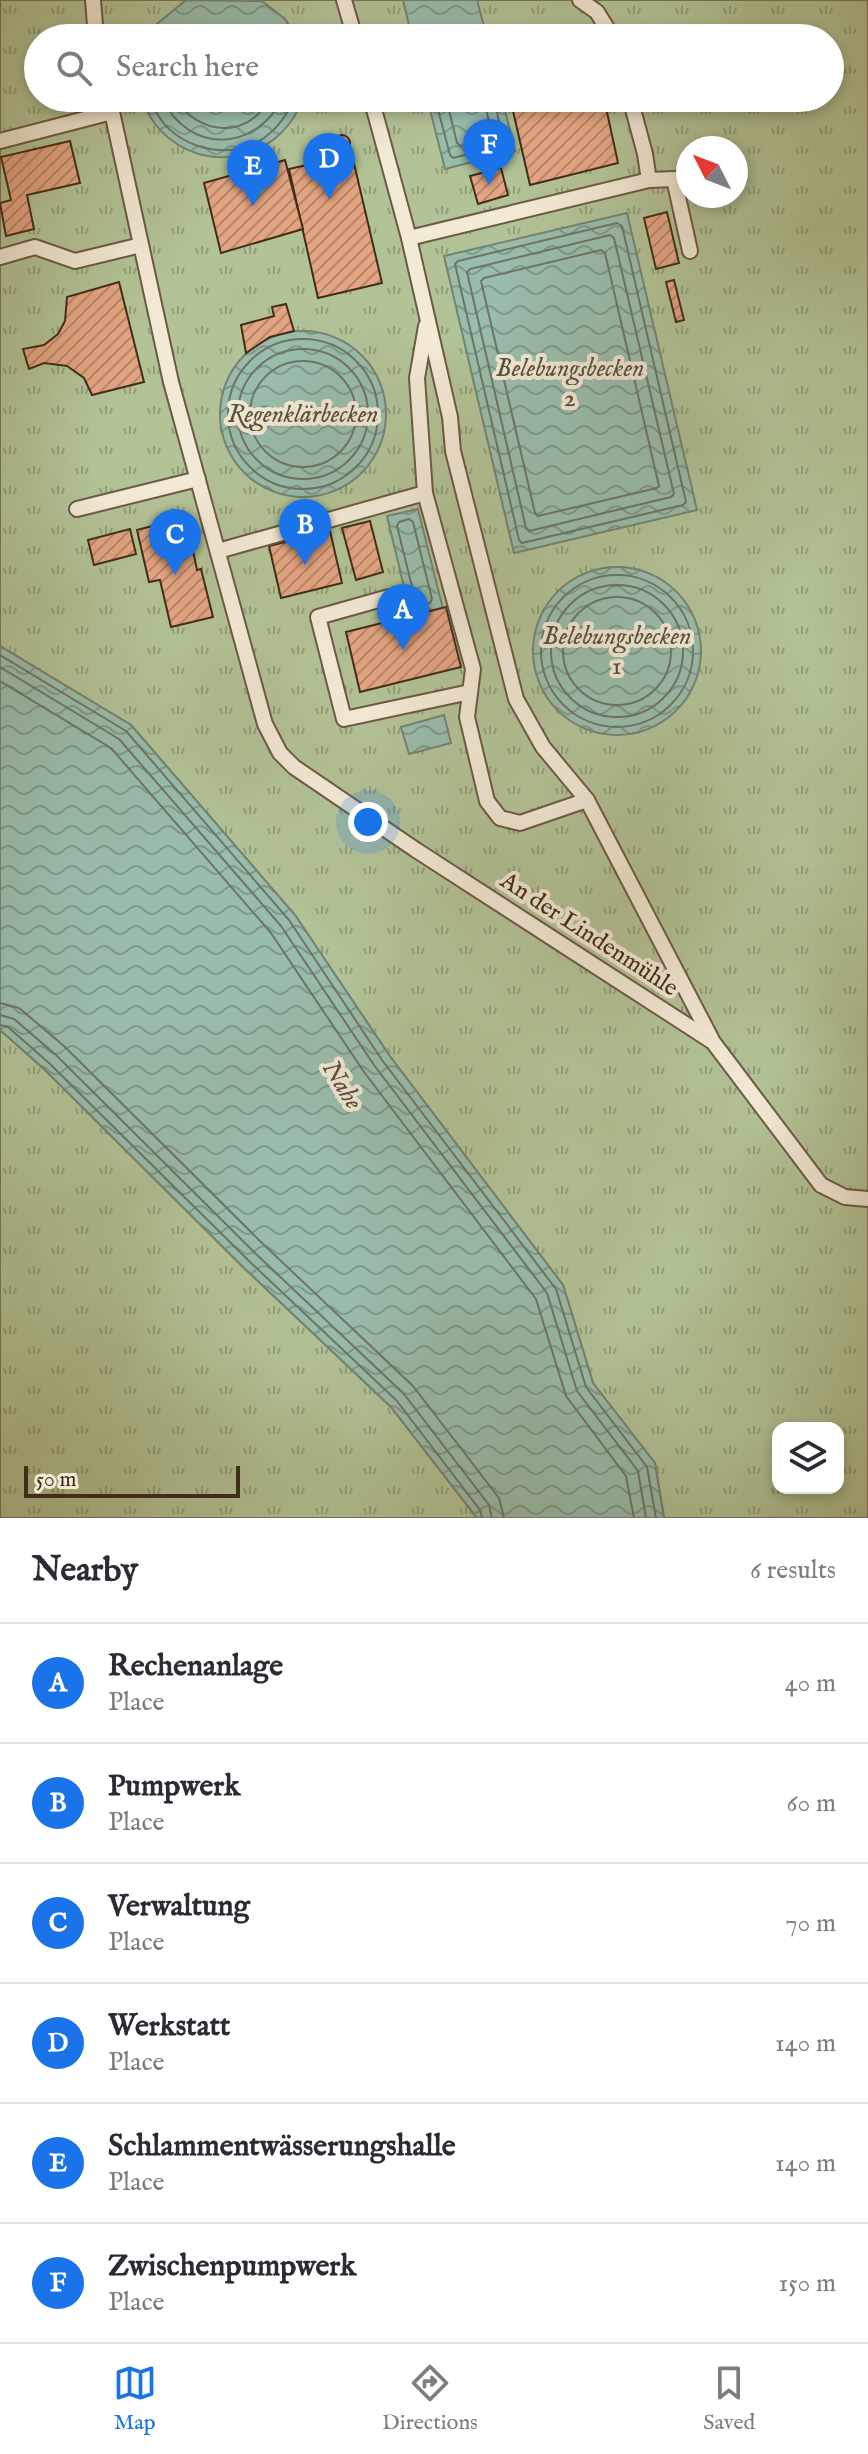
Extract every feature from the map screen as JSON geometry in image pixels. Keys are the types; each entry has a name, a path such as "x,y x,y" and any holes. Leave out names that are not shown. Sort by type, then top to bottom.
{"lane":[{"path":"93,0 95,24"},
{"path":"344,0 351,24"},
{"path":"580,0 597,12 604,24"},
{"path":"0,141 89,112"},
{"name":"An der Lindenmühle","path":"112,112 171,382 265,724 280,753 294,767 416,850 713,1042 821,1185 845,1197 868,1199"},
{"path":"375,112 409,238 450,417 453,451 516,699 543,747 587,800 713,1042"},
{"path":"634,112 649,180"},
{"path":"409,238 649,180 674,179 690,251"},
{"path":"0,257 35,247 75,261 141,245"},
{"path":"428,318 417,378 425,493 473,669 467,717 487,801 500,818 520,823 587,800"},
{"path":"77,509 198,479"},
{"path":"218,551 425,493"},
{"path":"389,597 318,617 344,719 470,692"}],"green space":[{"path":"0,0 868,0 868,1518 664,1518 655,1464 593,1383 563,1285 389,1055 295,915 131,725 0,646"},
{"path":"0,1030 43,1068 242,1266 391,1407 477,1518 0,1518"}],"water":[{"path":"186,0 262,1 288,24 157,24"},
{"path":"403,0 477,0 483,24 409,24"},
{"path":"148,112 296,112 281,133 265,145 228,157 208,156 188,150 170,139"},
{"path":"431,112 505,112 515,151 445,169"},
{"name":"Belebungsbecken 2","path":"627,213 697,510 514,553 444,256"},
{"name":"Regenklärbecken","path":"303,331 335,337 362,355 380,382 386,414 380,446 362,473 335,491 303,497 271,491 244,473 226,446 220,414 226,382 244,355 271,337"},
{"path":"418,509 443,609 411,616 387,516"},
{"name":"Belebungsbecken 1","path":"617,567 649,573 677,591 695,619 701,651 695,683 677,711 649,729 617,735 585,729 557,711 539,683 533,651 539,619 557,591 585,573"},
{"name":"Nahe","path":"0,646 131,725 295,915 389,1055 563,1285 593,1383 655,1463 664,1518 477,1518 391,1407 242,1266 43,1068 0,1030"},
{"path":"444,715 451,743 409,754 401,727"}],"building":[{"path":"513,112 607,112 618,163 530,185"},
{"path":"342,135 348,137 348,149 342,151 336,149 334,143 336,137"},
{"path":"70,141 80,183 27,195 34,229 6,236 0,203 11,200 1,157"},
{"path":"352,155 382,283 318,298 289,169"},
{"path":"285,160 303,229 221,253 204,183"},
{"path":"501,168 508,195 478,204 470,176"},
{"path":"667,212 679,263 656,269 644,218"},
{"path":"674,280 684,320 676,322 666,282"},
{"path":"119,282 144,382 92,395 84,378 67,366 44,363 29,369 23,349 44,345 58,334 65,321 67,297"},
{"path":"286,304 294,331 270,337 246,353 241,325 274,316 272,307"},
{"path":"186,517 197,570 201,569 213,617 171,627 160,580 149,582 137,530"},
{"path":"370,521 383,572 356,580 342,528"},
{"path":"130,529 136,554 94,565 88,540"},
{"path":"330,531 342,583 281,598 269,546"},
{"path":"446,607 461,667 360,692 346,632"}],"place":[{"name":"Zwischenpumpwerk","path":"489,185"},
{"name":"Werkstatt","path":"329,199"},
{"name":"Schlammentwässerungshalle","path":"253,206"},
{"name":"Pumpwerk","path":"305,565"},
{"name":"Verwaltung","path":"175,575"},
{"name":"Rechenanlage","path":"403,650"}]}
